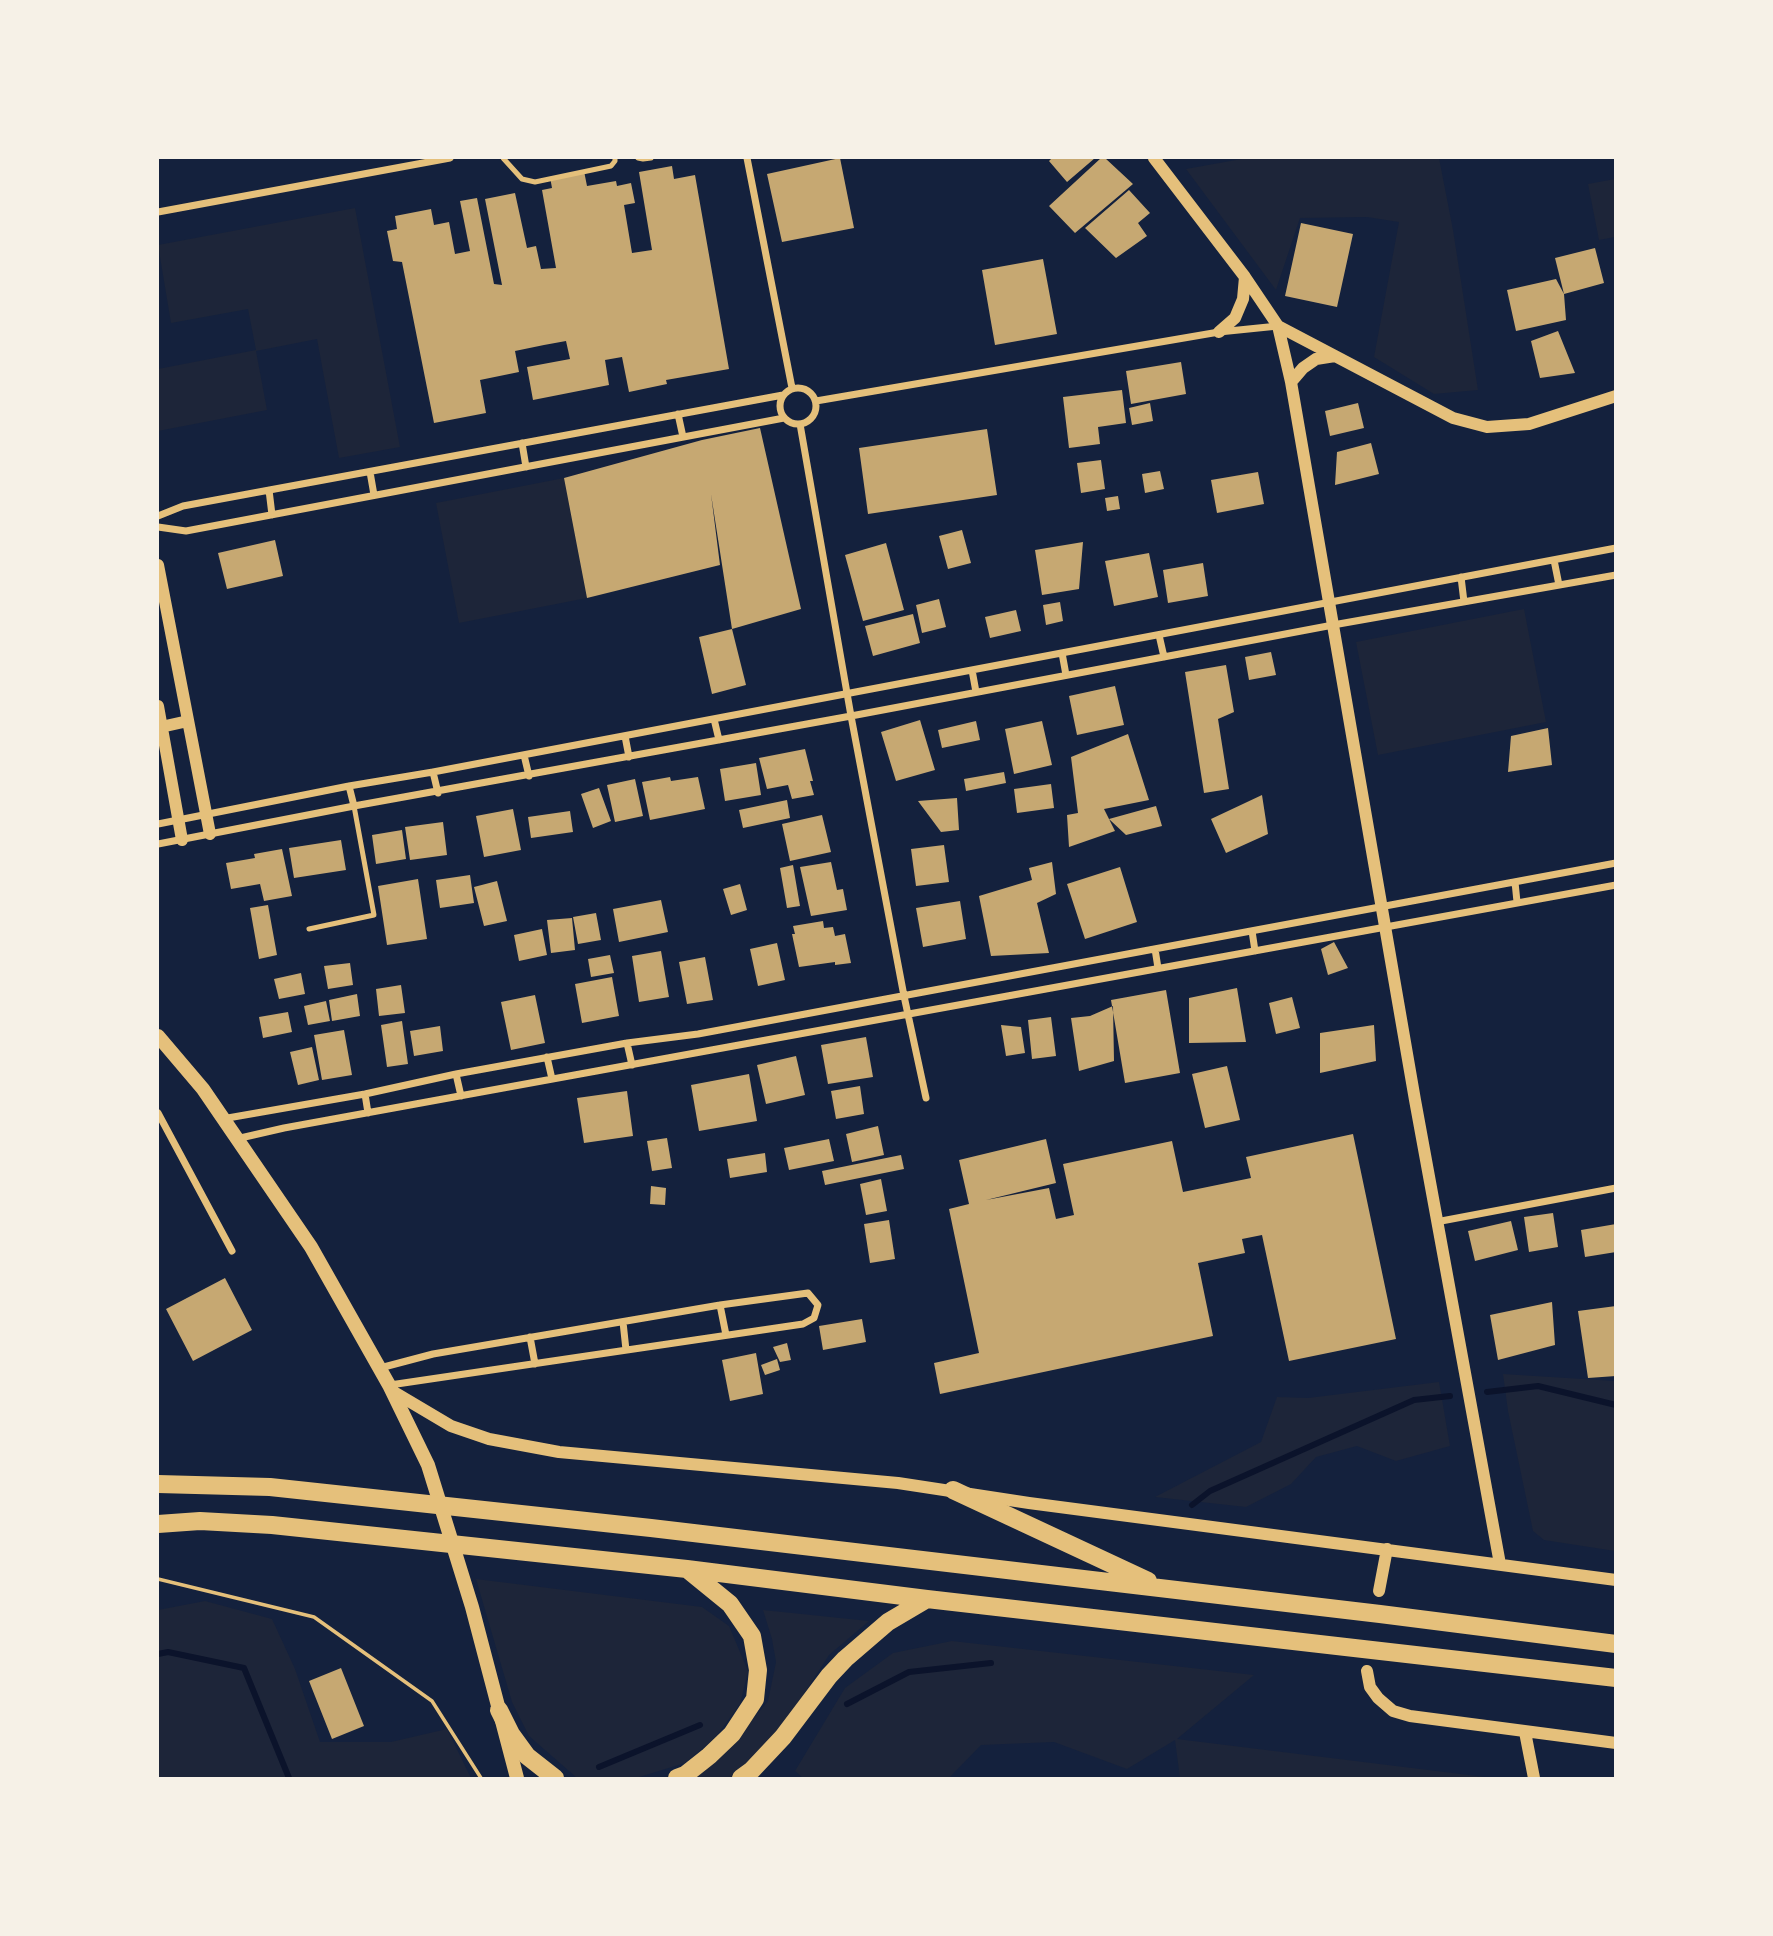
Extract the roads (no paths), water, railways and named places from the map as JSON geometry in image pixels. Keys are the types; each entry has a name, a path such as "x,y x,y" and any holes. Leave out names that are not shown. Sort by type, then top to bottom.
{"highway":[{"path":"158,1484 304,1491 651,1528 1615,1644"},
{"path":"953,1490 1164,1589"},
{"path":"158,1524 200,1521 272,1525 687,1569 1615,1678"},
{"path":"677,1779 709,1756 732,1734 755,1699 758,1670 751,1636 730,1604 687,1569"},
{"path":"741,1779 783,1737 822,1684 845,1659 888,1622 927,1599"},
{"path":"499,1710 511,1734 527,1756 555,1779"}],"main road":[{"path":"158,1036 203,1089 311,1247 380,1368 428,1465 472,1607 517,1779"}],"street":[{"path":"158,212 450,158"},
{"path":"747,158 792,388"},
{"path":"1155,158 1245,277 1278,326 1292,382 1436,1222 1500,1564"},
{"path":"1219,332 1235,318 1243,299 1245,277"},
{"path":"816,401 1219,332 1278,326 1453,418 1487,427 1529,424 1615,396"},
{"path":"1292,382 1303,368 1316,359 1335,356"},
{"path":"158,516 183,506 783,395 792,388 804,388 816,401 811,418 794,424 784,418 779,407 783,395"},
{"path":"678,414 683,437"},
{"path":"158,527 186,531 784,418"},
{"path":"800,424 851,716 926,1098"},
{"path":"522,443 526,467"},
{"path":"369,472 374,495"},
{"path":"269,491 272,515"},
{"path":"158,824 1615,548"},
{"path":"1553,560 1559,585"},
{"path":"158,565 210,834"},
{"path":"158,844 1615,575"},
{"path":"1461,578 1464,601"},
{"path":"1159,635 1164,657"},
{"path":"158,639 172,637"},
{"path":"1062,653 1066,676"},
{"path":"972,670 976,692"},
{"path":"158,706 182,840"},
{"path":"715,719 719,740"},
{"path":"161,727 188,721"},
{"path":"625,736 629,757"},
{"path":"524,755 529,776"},
{"path":"433,772 438,793"},
{"path":"349,786 354,806"},
{"path":"222,1119 365,1094 547,1057 698,1034 1615,863"},
{"path":"1515,882 1517,902"},
{"path":"236,1139 1615,884"},
{"path":"1252,932 1255,951"},
{"path":"1155,949 1158,968"},
{"path":"1050,969 1054,987"},
{"path":"698,1034 702,1052"},
{"path":"627,1043 632,1065"},
{"path":"547,1057 552,1079"},
{"path":"456,1074 461,1096"},
{"path":"365,1094 368,1113"},
{"path":"158,1113 232,1251"},
{"path":"1436,1222 1615,1188"},
{"path":"380,1368 433,1354 720,1305 808,1293 818,1305 814,1318 803,1324 390,1388"},
{"path":"720,1305 726,1335"},
{"path":"622,1322 626,1350"},
{"path":"530,1337 534,1364"},
{"path":"390,1388 452,1426 489,1438 559,1452 898,1483 1029,1503 1615,1580"},
{"path":"1379,1591 1387,1549"},
{"path":"1367,1671 1370,1687 1378,1698 1393,1711 1410,1716 1615,1743"},
{"path":"1525,1732 1534,1779"}],"lane":[{"path":"503,158 522,179 535,182 611,166 615,158"},
{"path":"638,158 651,158"},
{"path":"309,929 374,915 354,806"}],"waterway":[{"path":"1487,1392 1538,1386 1616,1405"},
{"path":"1192,1505 1210,1491 1414,1400 1450,1396"},
{"path":"158,1654 168,1652 244,1668 289,1778"},
{"path":"847,1704 909,1672 991,1663"},
{"path":"599,1767 700,1725"}]}
